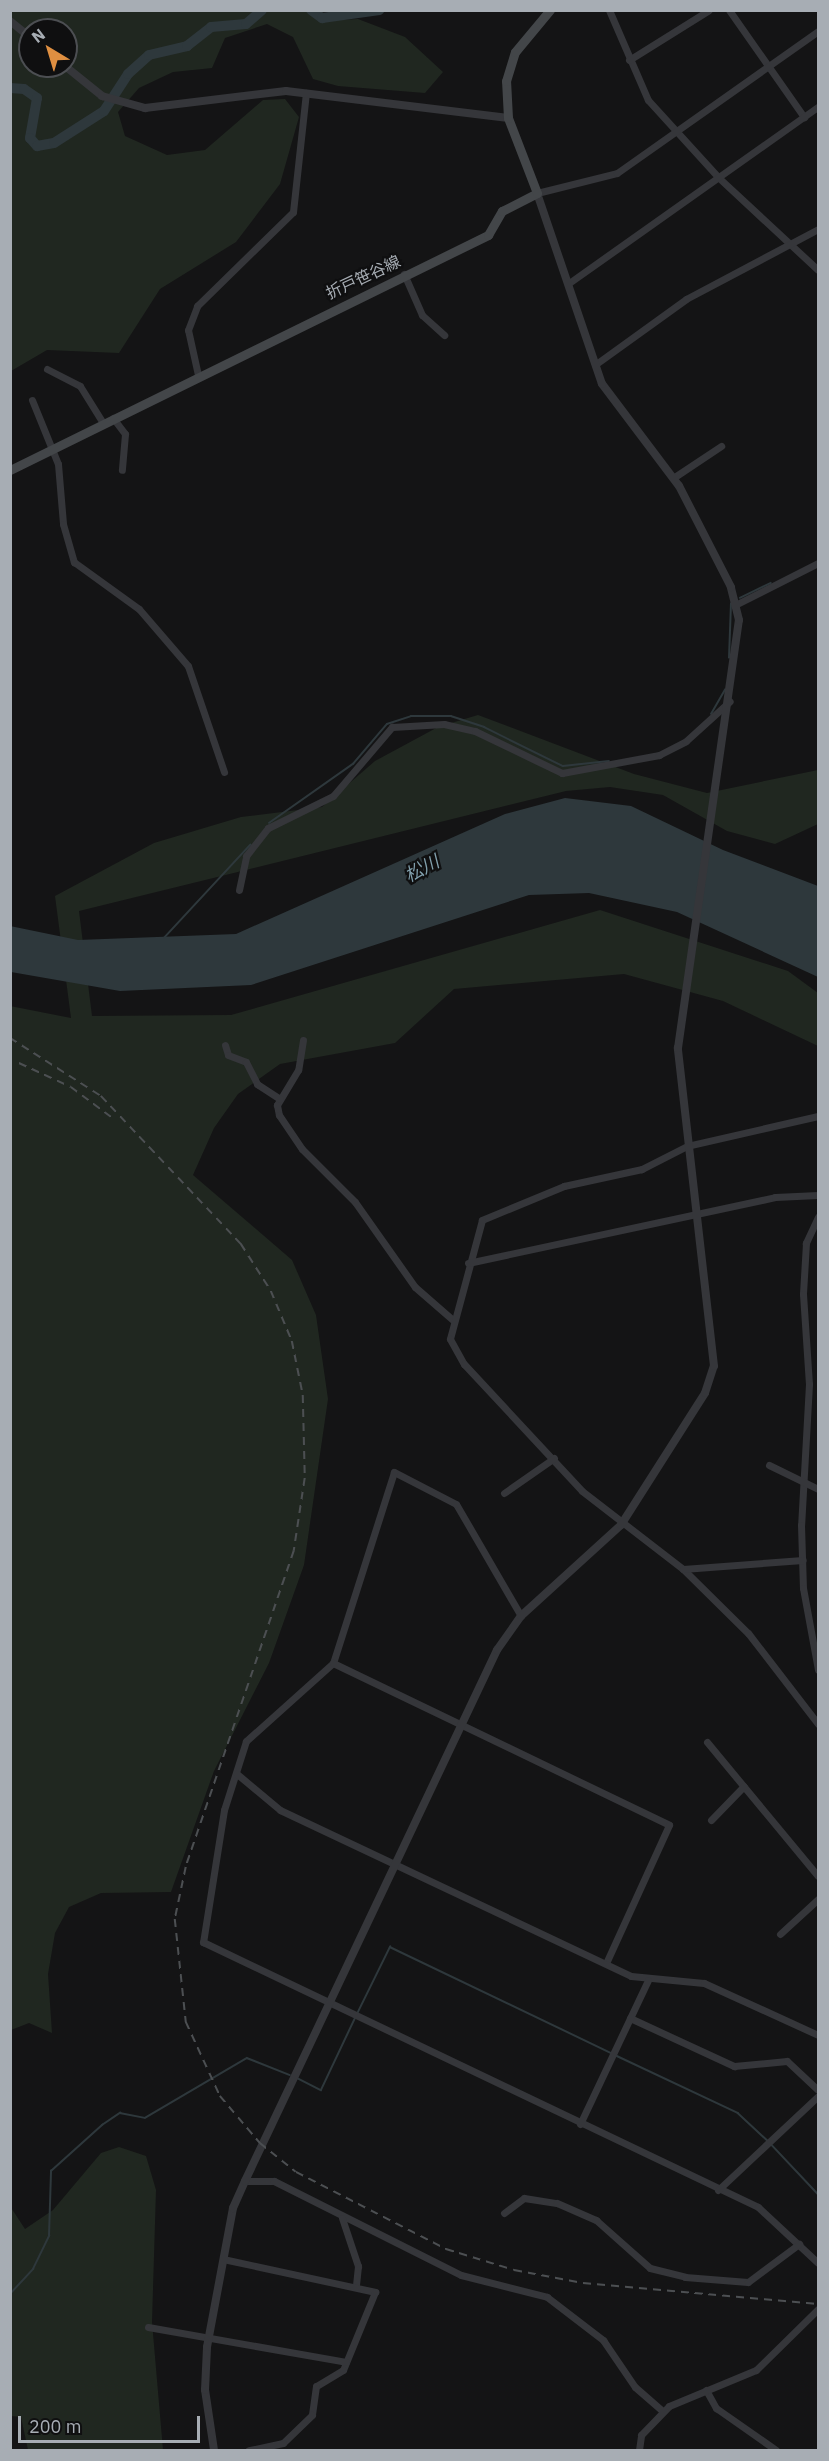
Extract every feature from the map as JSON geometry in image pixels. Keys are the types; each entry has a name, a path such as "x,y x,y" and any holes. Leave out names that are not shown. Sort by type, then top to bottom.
{"main road":[{"path":"537,193 508,118 507,81 515,52 550,10"},
{"name":"折戸笹谷線","path":"10,470 404,274 482,240 507,207 537,193"}],"street":[{"path":"609,10 641,91 719,178 819,270"},
{"path":"629,60 709,10"},
{"path":"729,10 804,117"},
{"path":"214,2451 205,2390 209,2337 223,2259 245,2181 497,1650 522,1616 621,1525 712,1374 685,1146 678,1048 681,1004 739,645 736,604 674,478 611,399 596,364 537,193 617,173 819,31"},
{"path":"78,77 93,89 123,104 145,108 260,92 306,93 508,118"},
{"path":"198,375 188,330 197,306 294,212 306,93"},
{"path":"569,283 819,107"},
{"path":"596,364 686,299 788,243 819,229"},
{"path":"404,274 422,315 444,334"},
{"path":"47,369 80,386 103,423"},
{"path":"32,400 51,449 74,562 139,609 188,666 224,772"},
{"path":"113,418 125,434 122,470"},
{"path":"674,478 721,446"},
{"path":"736,604 819,563"},
{"path":"239,890 246,856 268,828 333,796 392,728 444,724 475,731 562,773 659,755 687,741 730,701"},
{"path":"303,1040 298,1070 280,1099 279,1115 297,1144 355,1202 415,1287 453,1320"},
{"path":"225,1045 228,1055 246,1062 256,1084 280,1099"},
{"path":"819,1116 685,1146 642,1168 564,1186 482,1220 453,1320 454,1352 621,1525 683,1569 748,1633 819,1724"},
{"path":"468,1263 775,1197 819,1195"},
{"path":"819,1217 807,1243 802,1294 808,1384 803,1560 819,1670"},
{"path":"504,1493 554,1458"},
{"path":"770,1465 819,1489"},
{"path":"522,1616 456,1504 394,1472 384,1489 333,1663 249,1738 224,1810 203,1941 328,2005 766,2213 819,2263"},
{"path":"683,1569 803,1560"},
{"path":"333,1663 670,1826 606,1963"},
{"path":"707,1742 819,1876"},
{"path":"237,1774 273,1806 606,1963 648,1980 704,1983 819,2035"},
{"path":"711,1820 744,1786"},
{"path":"780,1934 819,1899"},
{"path":"580,2124 648,1980"},
{"path":"630,2018 732,2066 787,2061 819,2090"},
{"path":"718,2190 819,2096"},
{"path":"245,2181 274,2181 342,2218 461,2275 557,2302 606,2344 635,2387 663,2411"},
{"path":"504,2213 528,2198 582,2212 617,2235 650,2268 675,2276 748,2282 799,2244"},
{"path":"342,2218 358,2266 356,2285"},
{"path":"223,2259 356,2285 375,2292 342,2372 316,2386 309,2419 275,2448 249,2451"},
{"path":"639,2451 641,2435 663,2411 706,2390 756,2370 819,2309"},
{"path":"148,2327 346,2362"},
{"path":"706,2390 716,2408 776,2451"}],"shaded area":[{"path":"11,11 313,11 320,21 358,19 405,37 443,72 425,93 338,86 313,79 293,37 267,24 225,38 212,68 173,72 139,88 118,112 125,136 167,155 205,150 263,100 285,99 299,117 280,184 236,242 160,289 119,353 47,350 11,371"},
{"path":"478,715 634,774 707,793 818,770 818,824 775,844 727,831 663,795 610,787 566,791 79,911 92,1016 231,1015 600,910 788,971 818,993 818,1046 723,1001 624,974 454,989 395,1043 280,1064 238,1094 214,1128 193,1175 292,1260 316,1315 328,1399 304,1565 269,1663 214,1771 171,1892 101,1893 69,1907 55,1933 48,1974 52,2033 29,2023 11,2030 10,1006 71,1018 55,896 154,843 241,817 322,807 375,761 438,727"},
{"path":"119,2147 146,2156 156,2190 152,2322 163,2450 28,2450 21,2417 11,2416 10,2206 25,2229 53,2210 101,2153"}],"water":[{"name":"松川","path":"565,798 631,806 723,850 818,886 818,977 677,912 589,893 529,895 251,985 120,991 11,972 10,926 78,940 236,934 505,814"}],"waterway":[{"path":"10,88 24,89 37,98 30,138 37,146 54,143 104,111 128,74 149,55 187,46 211,27 246,24 262,10"},
{"path":"311,10 322,18 379,10"},
{"path":"740,598 771,583"},
{"path":"729,658 731,604"},
{"path":"711,714 725,690"},
{"path":"269,823 353,764 387,724 411,716 451,716 484,727 563,766 609,761"},
{"path":"164,938 250,845"},
{"path":"357,2014 390,1947 611,2053"},
{"path":"297,2078 321,2090 355,2018"},
{"path":"615,2055 738,2113 767,2140"},
{"path":"10,2294 33,2269 49,2236 51,2171 102,2125 120,2113 145,2118 247,2058 290,2075"},
{"path":"770,2143 818,2194"}],"railway":[{"path":"10,1038 101,1096 241,1244 271,1291 292,1341 303,1395 305,1478 294,1551 186,1867 175,1919 186,2022 220,2096 260,2143 296,2172 446,2249 514,2270 583,2283 818,2304"},
{"path":"19,1063 71,1087 114,1119"}]}
